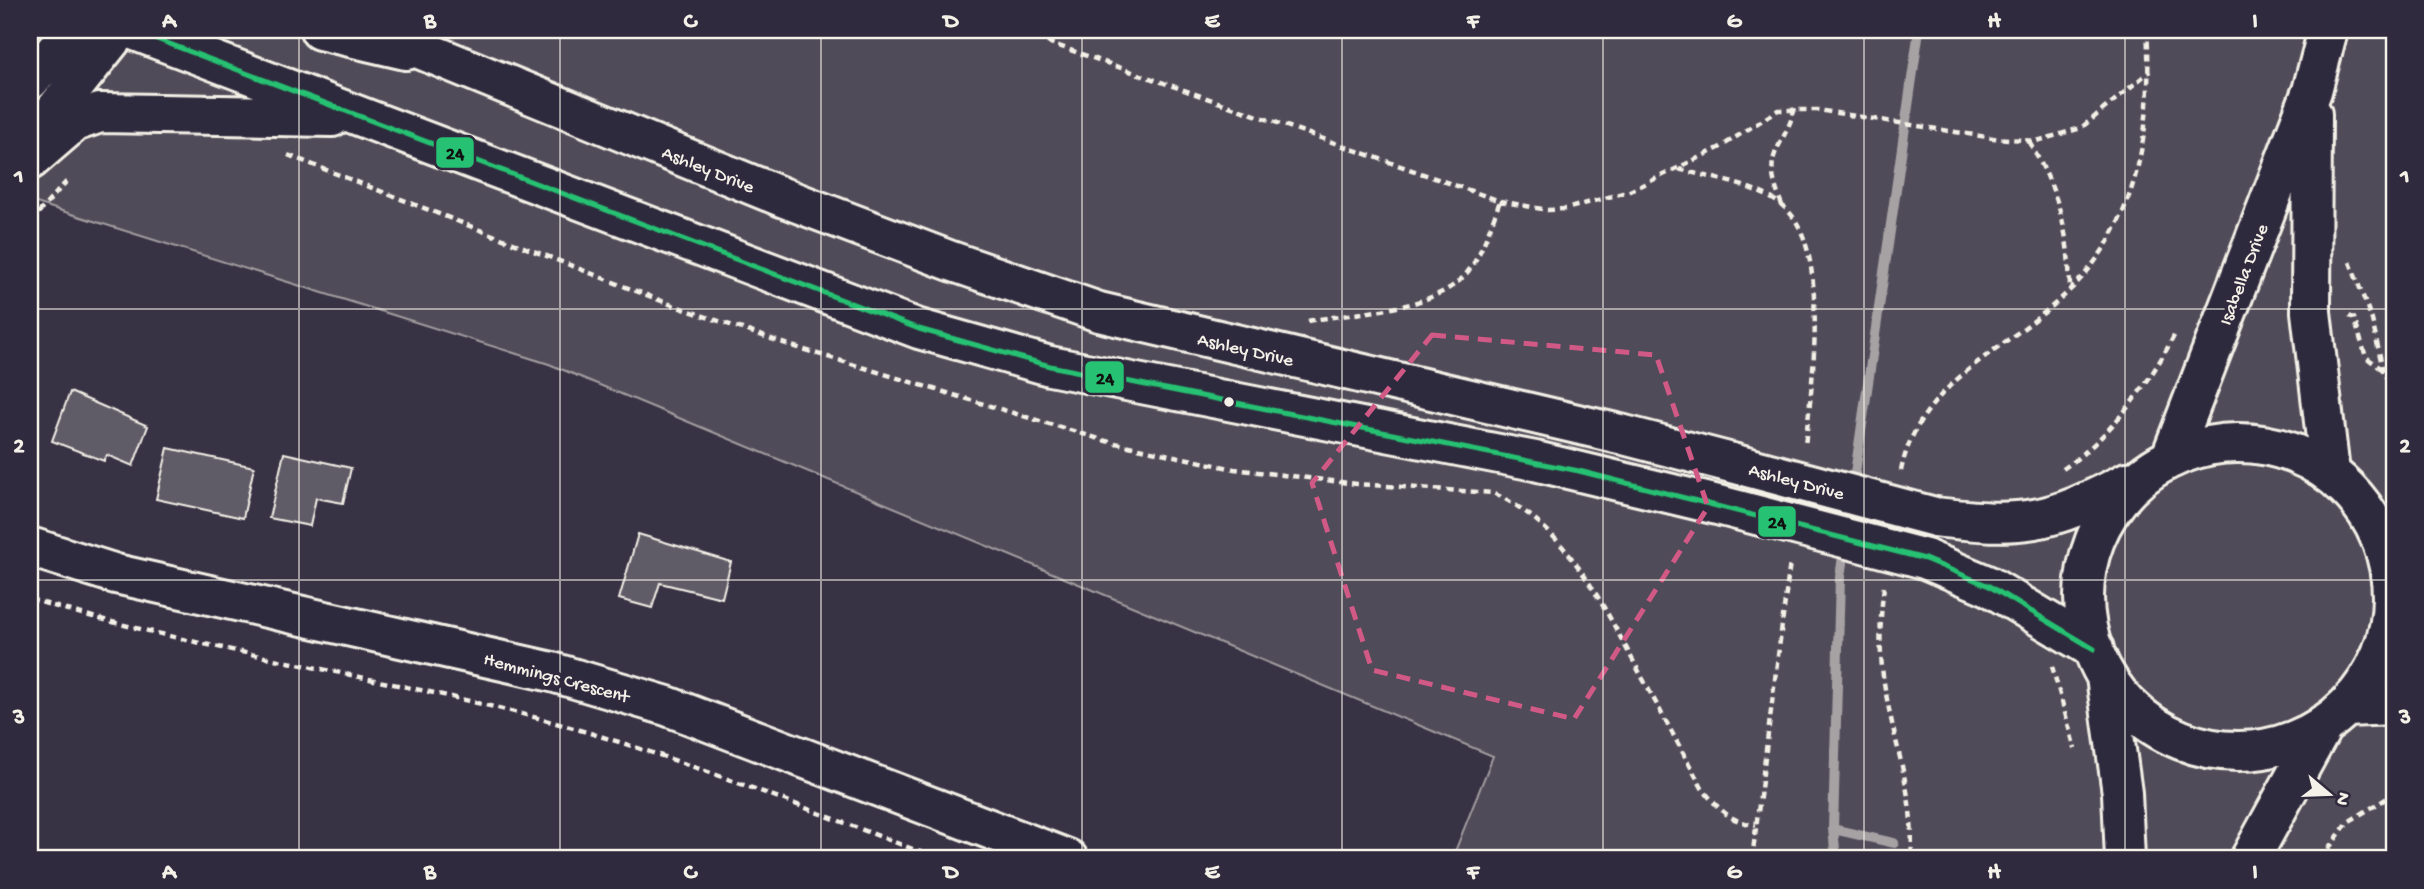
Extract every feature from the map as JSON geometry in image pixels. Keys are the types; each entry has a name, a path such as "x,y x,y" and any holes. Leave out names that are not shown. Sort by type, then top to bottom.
{"main road":[{"path":"30,80 74,30"},
{"path":"30,142 119,30"},
{"path":"133,30 359,118 946,336 1050,366 1522,459 1722,506 1925,559 1989,586 2099,661 2122,793 2126,856"},
{"path":"320,30 444,60"},
{"name":"Ashley Drive","path":"373,30 782,197 951,261 1098,312 1624,435 1935,517 1996,524 2042,520 2079,508 2158,465 2211,444 2254,443 2295,453 2339,481"},
{"name":"Isabella Drive","path":"2158,465 2312,90 2328,30"},
{"name":"Isabella Drive","path":"2312,90 2311,312 2339,481"},
{"path":"30,160 74,122 100,113 359,118"},
{"path":"2158,465 2119,498 2100,527 2088,561 2084,595 2087,631 2099,661 2118,695 2144,720 2174,737 2207,748 2242,751 2277,746 2335,715 2394,705"},
{"path":"2339,481 2394,512"},
{"path":"2250,859 2335,715 2364,685 2379,656 2389,625 2391,593 2387,561 2376,530 2339,481"},
{"name":"Hemmings Crescent","path":"30,547 116,574 552,672 641,698 1068,859"}],"path":[{"path":"1013,30 1500,201 1533,209 1566,208 1630,191 1719,148 1778,110 1818,110 2029,142 2065,135 2081,128 2150,71"},
{"path":"1899,482 1906,448 1924,413 1956,378 2070,290 2112,240 2131,194 2144,135 2150,71 2147,30"},
{"path":"1677,169 1763,193 1783,206 1770,170 1774,153 1796,108"},
{"path":"2029,142 2053,185 2065,223 2070,290"},
{"path":"281,152 709,317 795,347 1106,441 1234,468 1357,484 1493,493 1513,502 1554,536 1591,583 1702,788 1717,808 1737,823 1756,825"},
{"path":"30,222 73,174"},
{"path":"1303,322 1418,302 1450,289 1467,272 1500,201"},
{"path":"2346,252 2372,320 2383,370 2394,391"},
{"path":"1886,574 1880,623 1881,660 1885,694 1911,812 1911,859"},
{"path":"30,599 155,634 565,726 689,765 939,859"},
{"path":"2050,663 2076,751"},
{"path":"2321,859 2348,822 2394,794"},
{"path":"2126,856 2153,853 2180,859"}],"highlighted area":[{"path":"1432,335 1656,355 1708,507 1574,719 1372,670 1312,483"}],"shaded area":[{"path":"30,30 2394,30 2394,859 1452,859 1493,756 549,364 30,201"}],"building":[{"path":"70,392 148,426 133,466 107,455 104,461 52,441"},
{"path":"168,448 254,467 243,518 156,499"},
{"path":"284,453 351,468 343,503 316,498 310,526 269,518"},
{"path":"638,534 731,562 722,598 660,583 652,608 619,599"}],"waterway":[{"path":"1836,859 1833,829 1840,577 1919,30"},
{"path":"1833,829 1894,843"}],"transit line":[{"name":"24","path":"133,30 919,329 1050,366 1579,471 1925,559 1989,586 2094,649"}]}
